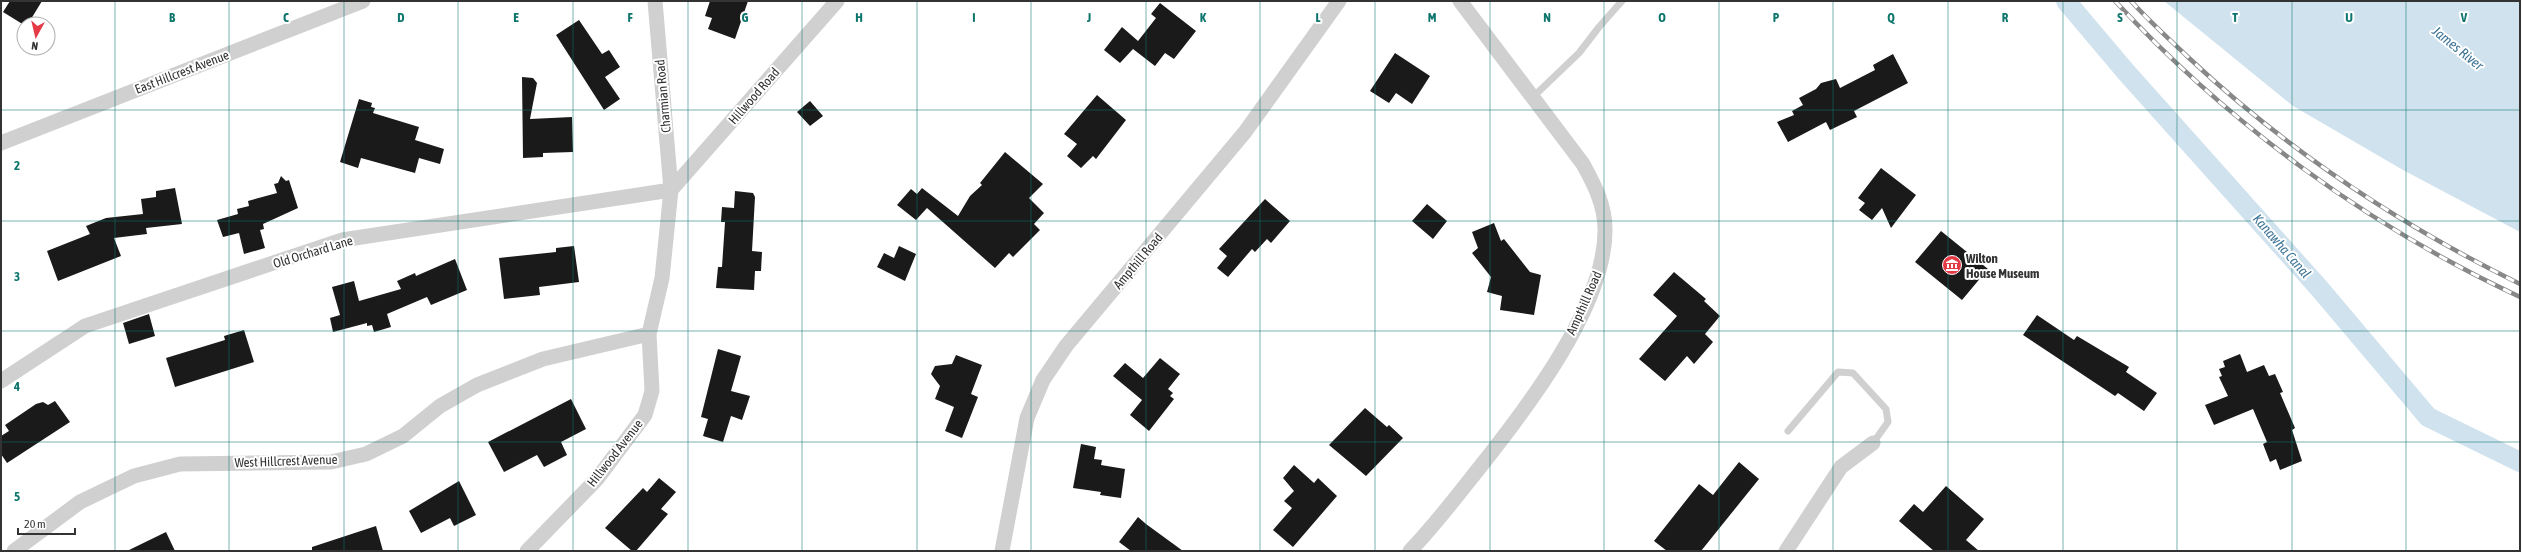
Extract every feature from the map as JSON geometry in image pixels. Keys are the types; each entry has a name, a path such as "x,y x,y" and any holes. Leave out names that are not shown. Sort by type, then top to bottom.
{"street":[{"name":"East Hillcrest Avenue","path":"1,143 363,1"},
{"name":"Charmian Road","path":"655,1 671,190"},
{"name":"Hillwood Road","path":"671,190 836,1"},
{"name":"Ampthill Road","path":"1002,551 1027,418 1043,380 1066,346 1245,132 1339,1"},
{"name":"Ampthill Road","path":"1410,551 1430,530 1520,417 1558,360 1592,291 1603,258 1605,228 1601,202 1595,185 1583,164 1460,1"},
{"name":"Hillwood Avenue","path":"527,551 598,479 645,415 652,391 649,334 662,278 671,190"},
{"name":"Old Orchard Lane","path":"1,381 85,326 342,240 671,190"},
{"name":"West Hillcrest Avenue","path":"14,551 80,502 134,476 180,464 331,462 366,454 403,436 440,406 477,385 543,359 649,334"},
{"path":"1786,551 1842,467 1873,444"}],"lane":[{"path":"1533,97 1579,53 1598,27 1622,1"},
{"path":"1788,431 1838,372 1853,373 1886,409 1888,422 1873,444"}],"water":[{"name":"James River","path":"2164,1 2520,1 2520,232 2403,170 2293,106"}],"building":[{"path":"10,1 42,1 33,16 16,16 16,20 3,12"},
{"path":"710,1 748,1 735,39 708,29 712,18 705,16"},
{"path":"1160,3 1196,31 1174,59 1165,53 1155,66 1133,49 1120,63 1104,50 1122,27 1138,41 1156,18 1151,14"},
{"path":"579,20 602,54 609,50 620,67 605,77 620,99 604,110 556,35"},
{"path":"1395,53 1430,76 1412,104 1396,93 1389,103 1370,91"},
{"path":"1893,54 1908,83 1854,111 1857,117 1830,130 1826,122 1788,142 1777,122 1794,115 1792,111 1803,105 1799,98 1816,89 1821,83 1836,79 1840,88 1875,70 1873,65"},
{"path":"522,77 533,78 537,83 530,119 572,117 573,152 543,153 543,157 523,158"},
{"path":"1097,95 1126,120 1096,159 1093,156 1081,168 1067,156 1077,144 1064,134"},
{"path":"359,99 372,103 371,107 375,108 373,113 419,127 415,140 444,149 440,164 419,158 415,173 361,158 358,168 340,162"},
{"path":"810,101 823,116 810,126 797,112"},
{"path":"1005,152 1043,184 1029,198 1044,213 1034,224 1040,230 1013,257 1009,253 995,268 927,208 916,220 897,205 911,189 917,194 922,188 958,216 970,196 982,185 980,183"},
{"path":"1881,168 1916,195 1891,228 1882,208 1872,220 1859,210 1865,203 1858,198"},
{"path":"281,176 286,181 289,180 298,208 263,224 264,229 260,230 265,248 244,254 239,233 223,237 217,220 238,214 237,209 249,206 248,201 277,193 274,184 278,183"},
{"path":"175,188 182,224 146,228 147,234 114,238 121,256 58,281 47,251 90,234 86,226 106,218 143,214 141,199 156,197 156,191"},
{"path":"735,191 753,193 755,197 752,251 762,252 761,271 755,271 754,290 716,288 718,267 722,267 725,222 721,222 722,207 734,208"},
{"path":"1265,199 1290,221 1271,243 1267,239 1255,252 1252,249 1228,277 1217,268 1227,256 1219,249"},
{"path":"1427,204 1447,221 1433,239 1412,221"},
{"path":"1494,223 1501,241 1504,239 1530,272 1541,275 1534,315 1500,310 1502,296 1487,292 1491,277 1472,253 1478,248 1472,232"},
{"name":"Wilton House Museum","path":"1941,231 1988,269 1962,300 1915,262"},
{"path":"574,246 579,282 539,287 540,295 504,299 499,258 556,252 556,248"},
{"path":"899,246 916,254 905,281 877,267 884,253 894,258"},
{"path":"455,259 467,290 431,305 427,297 387,314 391,327 374,332 372,325 367,326 367,323 333,332 330,318 340,315 332,287 354,281 359,301 401,289 397,281 415,273 416,276"},
{"path":"1674,272 1706,299 1704,301 1720,316 1705,334 1713,342 1694,364 1687,356 1665,381 1639,359 1677,316 1653,295"},
{"path":"149,314 155,336 129,344 123,323"},
{"path":"2037,315 2074,340 2077,336 2129,367 2126,372 2157,393 2144,411 2118,393 2115,396 2023,335"},
{"path":"244,330 254,362 175,387 166,358 225,340 224,336"},
{"path":"718,349 741,356 731,391 750,396 742,420 731,416 723,442 703,436 708,419 701,417"},
{"path":"2240,354 2247,372 2264,365 2269,376 2275,374 2283,392 2280,393 2295,428 2292,430 2302,461 2280,470 2276,459 2270,462 2263,444 2267,442 2253,409 2214,425 2205,405 2228,396 2219,377 2222,376 2219,369 2225,367 2223,361"},
{"path":"956,355 982,365 971,394 978,397 962,438 945,431 954,407 935,399 940,386 931,374 935,366 952,364"},
{"path":"1160,358 1180,374 1168,389 1173,393 1170,396 1174,399 1149,431 1130,415 1142,400 1113,376 1125,363 1143,378"},
{"path":"571,399 586,429 561,442 567,455 544,467 537,455 504,472 488,442"},
{"path":"55,401 70,422 7,463 1,454 1,436 9,431 5,425 36,404 43,402 48,405"},
{"path":"1365,408 1387,427 1389,425 1403,438 1366,476 1329,445"},
{"path":"1081,444 1096,447 1094,459 1102,460 1101,465 1125,469 1121,498 1100,495 1101,492 1073,488"},
{"path":"1739,462 1759,479 1701,551 1667,551 1654,541 1699,484 1713,495"},
{"path":"1294,465 1314,483 1318,478 1337,496 1293,547 1273,530 1292,508 1284,501 1294,491 1283,478"},
{"path":"659,478 676,492 661,509 668,514 636,551 632,551 605,528 643,488 647,492"},
{"path":"459,481 476,515 454,526 450,518 421,533 409,511"},
{"path":"1946,486 1984,519 1966,540 1979,551 1934,551 1899,521 1914,504 1923,512"},
{"path":"1138,517 1183,551 1131,551 1119,542"},
{"path":"376,526 383,551 312,551 312,547"},
{"path":"166,532 175,551 127,551"}],"waterway":[{"name":"Kanawha Canal","path":"2066,1 2126,72 2319,288 2428,417 2520,462"}],"railway":[{"path":"2115,1 2159,46 2205,89 2253,130 2303,168 2355,205 2409,238 2464,269 2520,297"},
{"path":"2131,1 2226,92 2305,154 2388,211 2431,237 2520,284"}],"place":[{"name":"Wilton House Museum","path":"1952,265"}]}
